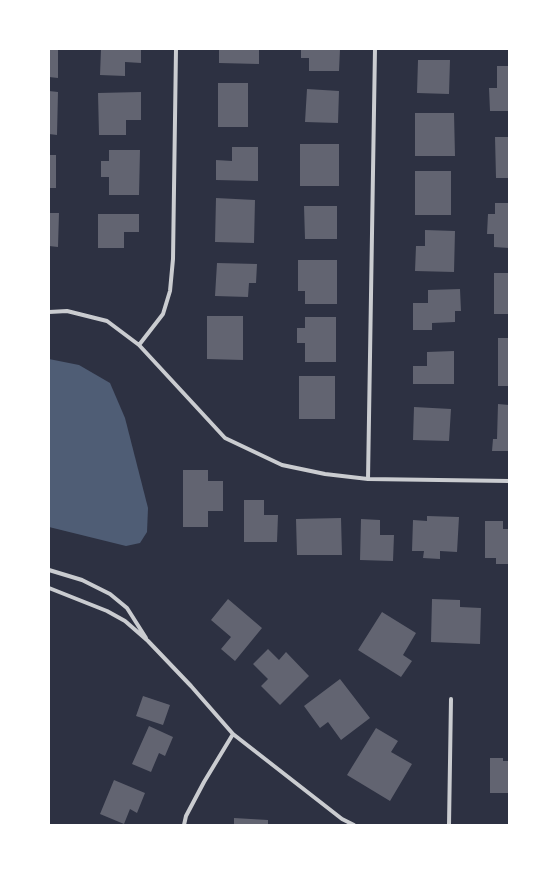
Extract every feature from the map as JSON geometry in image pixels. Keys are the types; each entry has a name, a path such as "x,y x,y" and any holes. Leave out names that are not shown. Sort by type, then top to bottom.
{"street":[{"path":"139,345 163,314 170,291 172,259 176,49"},
{"path":"368,479 375,49"},
{"path":"49,312 66,312 107,321 139,345 225,438 282,465 325,474 368,479 509,481"},
{"path":"49,570 82,580 110,594 127,608 148,641"},
{"path":"49,588 107,610 125,621 148,641 191,686 233,734 342,819 354,825"},
{"path":"449,825 451,700"},
{"path":"184,825 186,816 204,782 233,734"}],"water":[{"path":"49,359 79,365 110,383 125,418 148,508 147,532 140,543 126,546 49,527"}],"building":[{"path":"49,49 58,49 58,78 49,77"},
{"path":"101,49 141,49 141,63 125,62 125,76 100,75"},
{"path":"219,49 259,49 259,64 219,63"},
{"path":"301,49 340,49 339,71 309,71 309,58 301,58"},
{"path":"418,60 450,60 449,94 417,93"},
{"path":"497,66 509,66 509,111 490,111 489,88 497,88"},
{"path":"218,83 248,83 248,127 218,127"},
{"path":"307,89 339,91 338,123 305,122"},
{"path":"49,91 58,92 57,135 49,134"},
{"path":"141,92 141,120 126,120 126,135 99,135 98,93"},
{"path":"415,113 454,113 455,156 415,156"},
{"path":"495,137 509,137 509,178 496,178"},
{"path":"300,144 339,144 339,186 300,186"},
{"path":"232,147 258,147 258,181 216,180 216,160 232,161"},
{"path":"109,150 140,150 139,195 109,195 109,177 101,177 101,161 109,161"},
{"path":"49,155 56,155 56,188 49,188"},
{"path":"415,171 451,171 451,215 415,215"},
{"path":"216,198 255,200 254,243 215,242"},
{"path":"495,203 509,203 509,248 494,247 494,234 487,234 488,214 495,214"},
{"path":"304,206 337,206 337,239 305,239"},
{"path":"49,213 59,213 58,247 49,246"},
{"path":"98,214 139,214 139,232 124,232 124,248 98,248"},
{"path":"425,230 455,231 454,272 415,271 416,246 425,246"},
{"path":"298,260 337,260 337,304 305,304 305,291 298,291"},
{"path":"217,263 257,264 256,283 249,283 248,297 215,296"},
{"path":"494,273 509,273 509,314 494,314"},
{"path":"460,289 461,311 455,311 455,322 432,323 432,330 413,330 413,303 428,303 428,290"},
{"path":"207,316 243,316 243,360 207,359"},
{"path":"305,317 336,317 336,362 305,362 305,343 297,343 297,328 305,328"},
{"path":"498,338 509,338 509,386 498,386"},
{"path":"454,351 454,384 413,384 413,366 427,366 427,352"},
{"path":"299,376 335,376 335,419 299,419"},
{"path":"498,404 509,405 509,451 492,451 493,439 497,439"},
{"path":"414,407 451,409 449,441 413,440"},
{"path":"183,470 208,470 208,481 223,481 223,511 208,511 208,527 183,527"},
{"path":"244,500 264,500 264,515 278,515 277,542 244,542"},
{"path":"427,516 459,517 457,552 440,551 440,559 423,558 424,551 412,551 413,520 427,521"},
{"path":"341,518 342,555 297,555 296,519"},
{"path":"361,519 380,520 380,535 394,535 393,561 360,560"},
{"path":"485,521 503,521 503,529 509,529 509,564 496,564 496,558 485,558"},
{"path":"228,599 262,628 235,661 221,649 231,637 211,620"},
{"path":"432,599 460,600 460,607 481,608 480,644 431,642"},
{"path":"382,612 416,633 403,655 412,661 401,677 358,650"},
{"path":"268,649 279,660 286,652 309,676 280,705 261,686 268,679 253,664"},
{"path":"340,679 370,718 341,740 328,722 320,728 304,706"},
{"path":"143,696 170,705 163,725 136,716"},
{"path":"149,726 173,737 165,756 159,753 151,772 132,764"},
{"path":"376,728 398,741 391,752 412,764 390,801 347,775"},
{"path":"490,758 503,758 503,761 509,761 509,793 490,793"},
{"path":"114,780 145,793 137,813 130,809 124,824 100,814"},
{"path":"234,818 268,820 268,825 234,825"}]}
